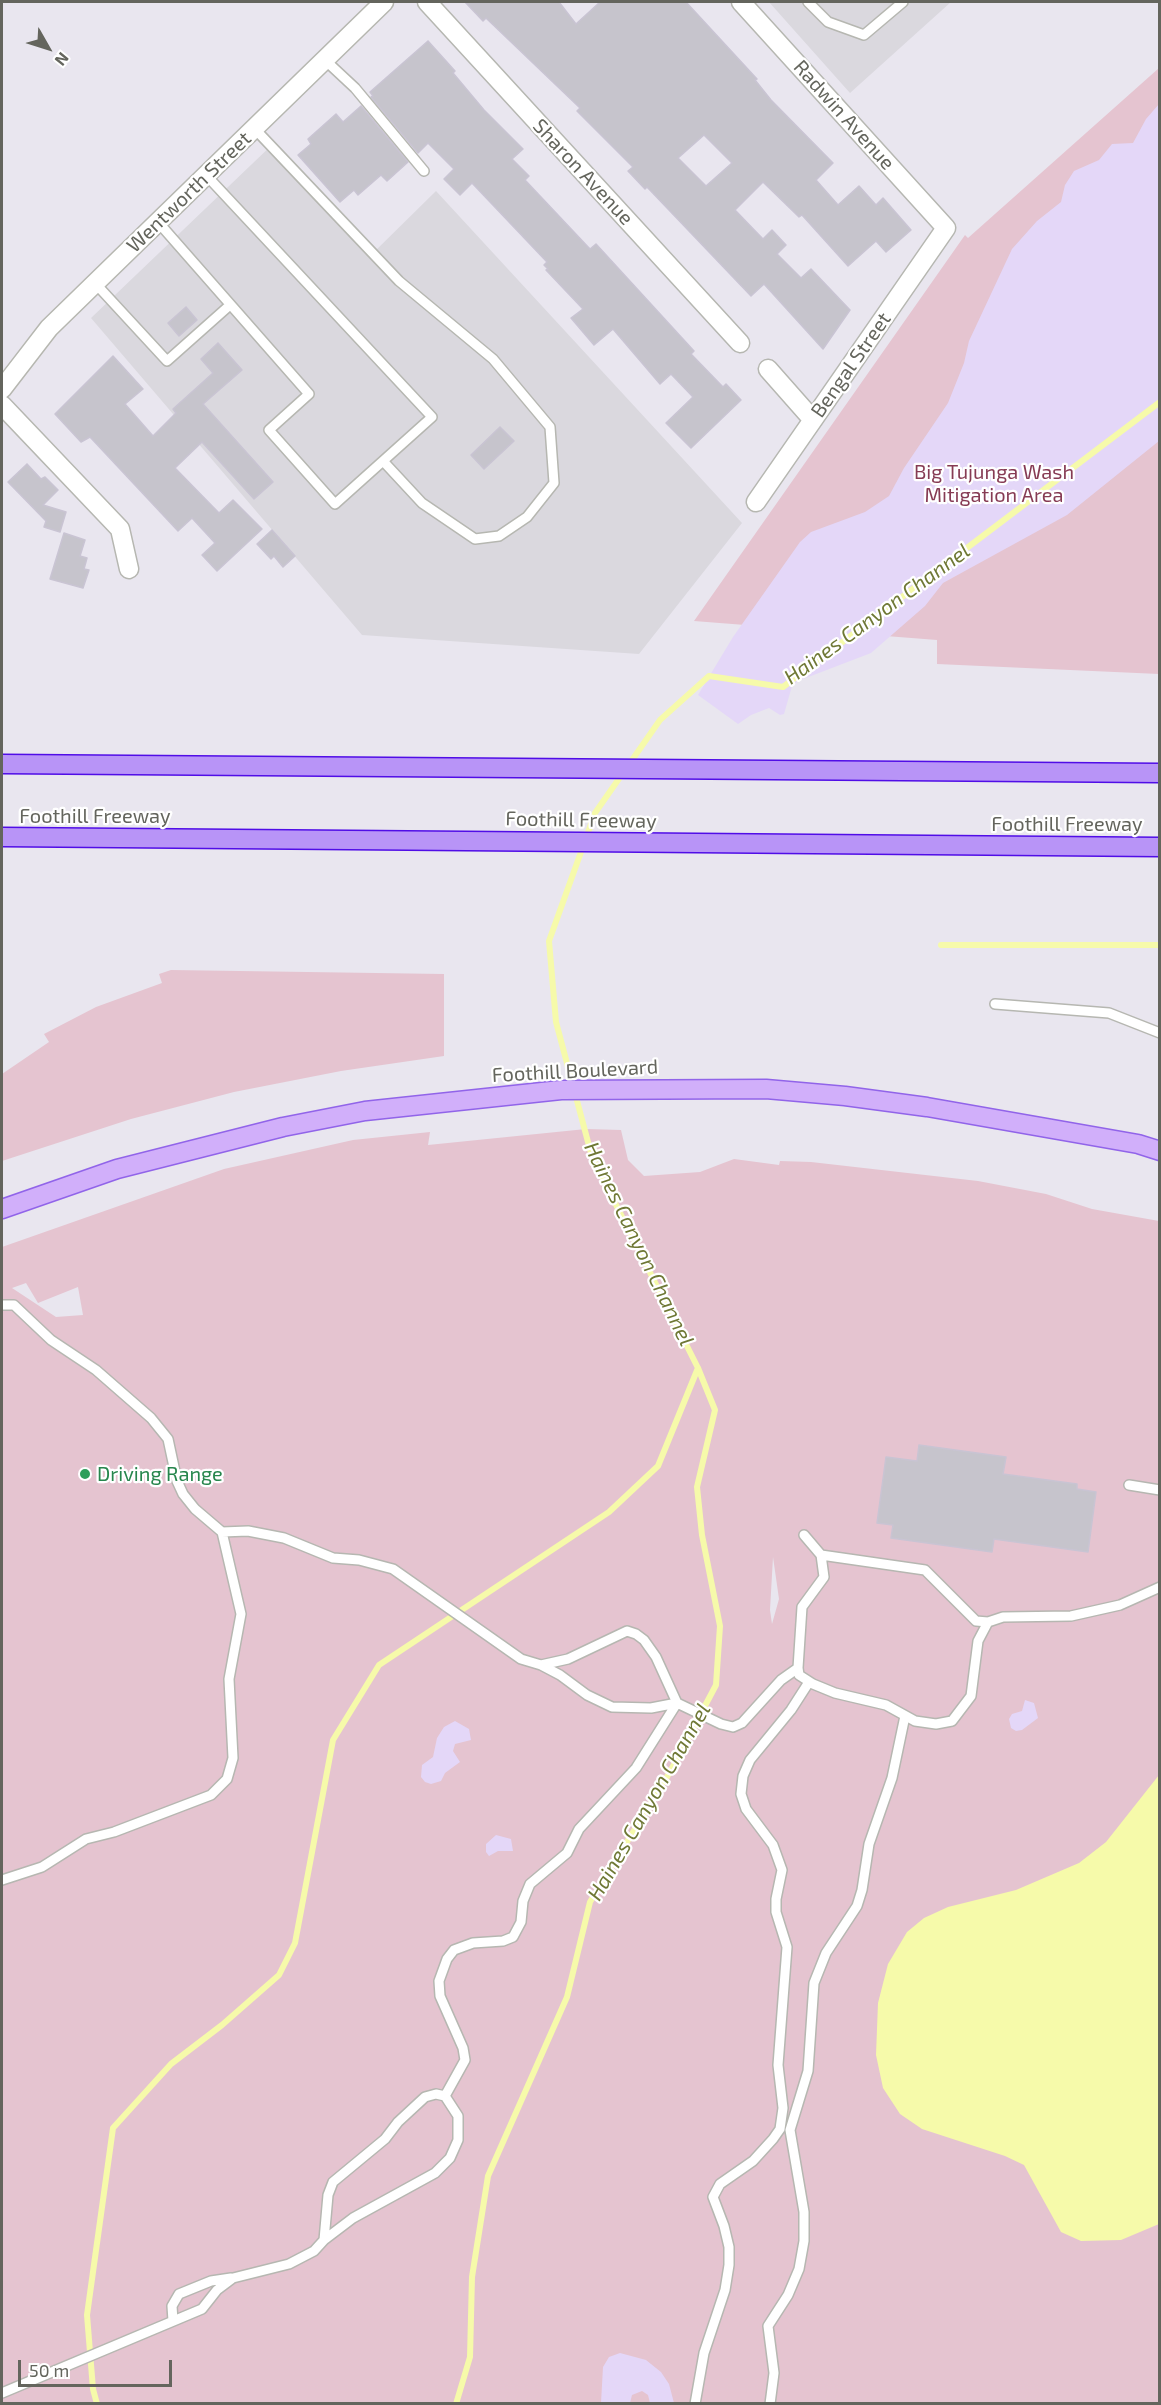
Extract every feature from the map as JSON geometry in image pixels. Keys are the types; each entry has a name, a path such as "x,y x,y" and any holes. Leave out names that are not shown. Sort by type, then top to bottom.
{"highway":[{"path":"2,764 1160,773"},
{"name":"Foothill Freeway","path":"2,837 1160,847"}],"main road":[{"name":"Foothill Boulevard","path":"2,1209 117,1169 201,1146 365,1111 561,1090 766,1089 904,1104 1138,1144 1160,1151"}],"street":[{"name":"Wentworth Street","path":"2,389 49,328 384,2"},
{"name":"Sharon Avenue","path":"427,2 740,343"},
{"name":"Radwin Avenue","path":"741,2 946,228"},
{"name":"Bengal Street","path":"756,502 946,228"},
{"path":"768,369 813,420"},
{"path":"2,405 120,529 129,569"}],"lane":[{"path":"808,2 828,22 864,35 903,2"},
{"path":"325,60 355,88 424,171"},
{"path":"254,128 399,281 493,359 550,428 554,483 526,518 499,536 475,539 422,503 383,461"},
{"path":"158,222 309,394 269,430 335,504 432,417 206,175"},
{"path":"95,283 167,361 230,305"},
{"path":"996,1004 1109,1013 1160,1033"},
{"path":"2,1305 14,1305 51,1340 96,1370 152,1418 168,1439 175,1460 177,1481 183,1494 195,1509 222,1532 241,1614 229,1679 233,1758 227,1779 211,1795 114,1832 86,1839 42,1867 2,1880"},
{"path":"1129,1485 1160,1490"},
{"path":"222,1532 248,1531 284,1538 333,1558 375,1564 406,1576 521,1659 541,1665 560,1675 587,1695 612,1707 651,1708 677,1703"},
{"path":"804,1535 821,1555 824,1577 802,1606 798,1668 799,1675 809,1682 835,1693 885,1705 915,1721 936,1724 952,1721 971,1696 978,1641 988,1622"},
{"path":"821,1555 925,1570 976,1621 988,1622 1003,1617 1071,1616 1120,1605 1160,1587"},
{"path":"541,1665 568,1659 627,1631 645,1640 656,1657 677,1703 698,1715 733,1727 742,1724 781,1680 798,1668"},
{"path":"695,2403 704,2353 725,2290 729,2265 729,2247 713,2197 720,2184 753,2161 773,2139 780,2129 783,2108 778,2065 787,1947 776,1905 782,1870 773,1845 746,1809 741,1794 743,1776 750,1760 791,1710 809,1682"},
{"path":"445,2096 465,2060 463,2048 440,1996 439,1981 447,1959 454,1950 473,1942 503,1941 513,1936 522,1922 523,1901 530,1884 567,1853 579,1829 636,1768 677,1703"},
{"path":"770,2403 774,2373 768,2326 788,2295 799,2269 804,2241 804,2212 790,2130 808,2071 814,1983 826,1953 857,1906 862,1890 869,1844 892,1778 905,1716"},
{"path":"173,2321 172,2306 179,2294 211,2282 258,2273 303,2258 353,2218 435,2173 450,2158 458,2140 458,2116 445,2096 436,2094 425,2097 385,2139 333,2182 328,2195 324,2240"},
{"path":"2,2393 202,2309 217,2290 233,2278"}],"shaded area":[{"path":"769,2 951,2 850,93"},
{"path":"275,142 371,255 436,191 742,523 639,654 362,635 91,318"},
{"path":"1159,1775 1159,2224 1121,2240 1081,2241 1061,2232 1024,2165 1005,2156 922,2129 900,2114 883,2088 876,2055 878,2003 888,1964 907,1932 924,1918 948,1907 1016,1890 1079,1863 1106,1842"}],"green space":[{"name":"Big Tujunga Wash Mitigation Area","path":"1159,68 1159,674 937,664 937,640 694,621 965,235 968,238"},
{"path":"171,970 444,974 444,1056 341,1071 234,1092 131,1119 2,1161 2,1074 49,1042 44,1034 96,1007 162,983 159,974"},
{"path":"586,1129 621,1130 628,1160 644,1176 700,1172 734,1159 779,1165 780,1161 811,1162 978,1181 1046,1194 1092,1209 1159,1221 1159,2403 2,2404 2,1247 224,1169 353,1140 430,1132 428,1145","holes":["26,1283 38,1303 78,1287 83,1315 56,1317 12,1288","773,1557 779,1599 772,1624 770,1610"]}],"sand":[{"path":"1159,104 1159,441 1067,515 943,583 925,606 871,653 798,681 792,686 784,714 780,715 769,708 751,715 738,724 698,695 733,637 800,542 811,532 865,512 889,496 904,468 948,403 964,363 969,341 1012,249 1037,221 1061,202 1065,185 1074,171 1099,160 1112,144 1133,143 1146,119"},
{"path":"1025,1700 1034,1703 1038,1718 1022,1730 1016,1731 1011,1728 1009,1719 1012,1714 1022,1711"},
{"path":"455,1721 469,1729 471,1740 455,1744 453,1751 460,1762 445,1773 441,1781 431,1784 425,1782 421,1777 422,1765 433,1757 437,1738 444,1727"},
{"path":"496,1835 511,1839 513,1851 498,1851 489,1856 486,1852 486,1844"},
{"path":"620,2353 646,2360 661,2372 669,2384 674,2403 650,2403 648,2395 642,2391 632,2395 630,2403 601,2403 603,2367 609,2357"}],"building":[{"path":"465,2 559,2 576,24 600,2 686,2 757,79 755,80 771,100 833,163 816,180 838,205 859,186 876,205 883,198 911,230 886,252 876,241 848,266 802,215 799,217 763,182 735,210 763,239 772,230 786,245 777,254 801,278 811,269 850,310 823,349 764,284 751,296 647,187 645,189 628,171 633,167 577,111 580,108 486,18 483,21","holes":["704,135 732,163 706,186 678,158"]},
{"path":"428,41 455,71 453,73 484,110 523,149 512,159 529,176 525,180 590,249 596,244 694,351 691,354 723,387 726,384 741,400 691,448 666,423 693,397 671,374 660,384 613,329 594,345 571,318 583,309 546,270 548,269 544,265 547,262 472,183 460,195 444,179 454,169 428,143 418,153 371,97 373,96 370,92"},
{"path":"361,106 408,162 387,181 381,175 358,195 354,190 340,202 298,155 311,144 308,139 336,114 343,122"},
{"path":"186,307 197,320 179,336 168,323"},
{"path":"218,343 242,370 203,404 273,482 254,499 202,442 175,468 219,513 233,500 262,529 217,571 202,555 215,543 192,518 178,531 90,437 81,442 55,414 113,356 143,389 125,404 153,436 176,413 173,409 213,373 201,359"},
{"path":"500,427 514,441 484,469 471,455"},
{"path":"27,464 41,479 45,477 58,490 43,505 66,512 60,532 44,527 46,521 8,482"},
{"path":"272,530 295,556 283,567 274,556 271,559 257,544"},
{"path":"64,533 85,540 80,556 87,558 84,569 89,570 83,588 50,579"},
{"path":"919,1445 1006,1457 1003,1474 1077,1484 1077,1489 1096,1492 1088,1552 994,1539 992,1552 891,1538 893,1525 877,1523 886,1457 917,1461"}],"waterway":[{"name":"Haines Canyon Channel","path":"456,2404 470,2357 472,2277 488,2176 567,1997 590,1902 670,1772 716,1685 720,1626 702,1535 697,1487 715,1410 698,1368 592,1157 556,1022 549,941 595,813 660,720 709,676 783,687 1160,402"},
{"path":"941,945 1160,945"},
{"name":"Haines Canyon Channel","path":"97,2404 93,2389 87,2315 113,2128 171,2064 222,2025 279,1975 295,1943 333,1740 379,1665 609,1512 658,1466 698,1368"}],"place":[{"name":"Driving Range","path":"85,1474"}]}
